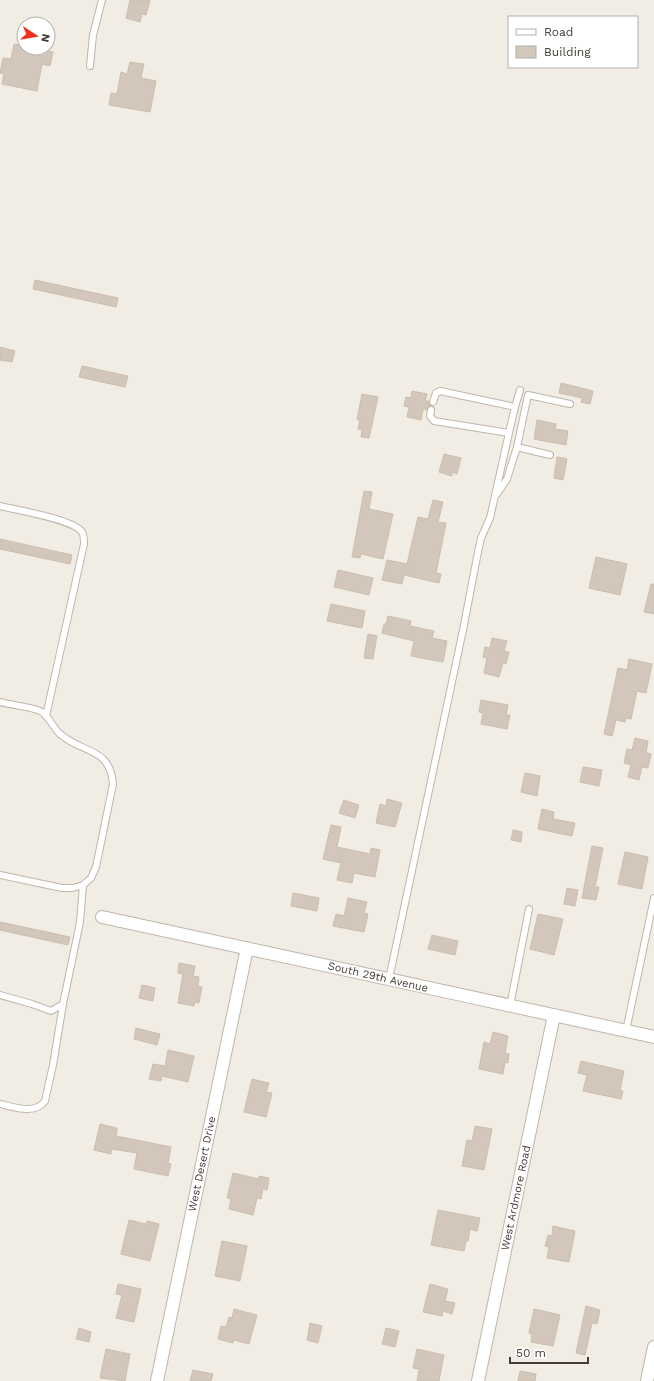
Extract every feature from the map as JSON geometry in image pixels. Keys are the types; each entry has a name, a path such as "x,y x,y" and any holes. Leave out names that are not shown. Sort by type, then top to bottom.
{"street":[{"name":"South 29th Avenue","path":"102,918 247,948 654,1037"},
{"name":"West Desert Drive","path":"157,1381 247,948"},
{"name":"West Ardmore Road","path":"478,1381 554,1015"},
{"path":"647,1381 654,1348"}],"lane":[{"path":"90,66 93,35 102,0"},
{"path":"390,979 478,552 490,518 496,495 509,432 520,390"},
{"path":"433,402 436,393 440,391 515,407"},
{"path":"496,495 507,479 517,447 528,395 570,404"},
{"path":"431,410 430,416 434,421 509,432"},
{"path":"517,447 550,455"},
{"path":"0,506 61,520 81,531 84,538 84,544 46,716"},
{"path":"0,702 37,710 46,716 58,733 68,741 102,758 110,768 113,784 96,867 91,878 83,885 73,888 62,888 0,875"},
{"path":"0,1104 20,1108 37,1109 42,1106 45,1101 54,1065 63,1004 80,922 83,885"},
{"path":"626,1031 654,898"},
{"path":"510,1006 529,908"},
{"path":"0,995 51,1011 63,1004"}],"building":[{"path":"130,0 150,0 146,15 142,14 140,22 126,18"},
{"path":"14,44 16,44 16,56 52,56 50,66 42,64 37,91 2,84 4,74 0,73 3,58 11,59"},
{"path":"130,62 144,64 141,78 156,81 150,112 109,105 111,93 117,94 121,72 127,74"},
{"path":"35,280 118,298 116,307 33,289"},
{"path":"0,347 15,351 12,362 0,360"},
{"path":"82,366 128,376 125,387 79,377"},
{"path":"561,383 593,391 590,404 581,402 582,398 559,393"},
{"path":"412,391 427,394 425,401 429,401 431,406 427,410 423,409 421,420 407,417 409,407 404,406 406,397 411,398"},
{"path":"362,394 378,397 369,438 361,437 362,430 358,429 360,420 357,420"},
{"path":"537,420 556,424 555,429 568,431 566,445 534,439"},
{"path":"444,454 461,458 457,474 452,472 452,476 439,472"},
{"path":"557,457 567,459 563,480 554,478"},
{"path":"364,491 372,492 369,509 393,514 383,559 361,554 360,558 352,557"},
{"path":"433,500 443,502 438,522 446,523 436,573 441,574 439,583 404,575 402,584 382,580 387,560 407,564 418,517 428,519"},
{"path":"0,539 72,555 70,564 0,549"},
{"path":"596,557 627,564 620,595 589,588"},
{"path":"338,570 373,578 369,595 334,587"},
{"path":"651,584 654,584 654,614 644,612"},
{"path":"331,604 365,611 362,628 327,621"},
{"path":"388,616 411,621 410,626 434,631 432,638 447,641 443,662 411,656 414,641 382,633"},
{"path":"368,634 377,636 373,659 364,658"},
{"path":"492,638 507,641 504,651 509,652 506,664 503,663 499,677 484,673 487,658 483,657 485,647 490,648"},
{"path":"629,659 652,664 646,693 637,691 631,719 626,718 625,722 616,720 612,736 604,734 618,668 627,670"},
{"path":"481,700 508,705 506,715 510,715 507,729 481,724 483,713 479,712"},
{"path":"635,738 648,741 646,753 651,754 648,768 642,767 639,780 628,777 631,765 624,763 627,749 632,750"},
{"path":"583,767 602,770 599,786 580,782"},
{"path":"525,773 540,776 537,796 521,792"},
{"path":"387,799 402,803 395,827 376,823 380,804 386,806"},
{"path":"344,800 359,805 355,818 339,813"},
{"path":"542,809 554,812 553,819 575,823 572,836 538,829"},
{"path":"331,825 341,827 337,847 370,854 371,848 380,850 375,877 354,873 352,883 337,880 341,863 323,859"},
{"path":"513,830 522,832 521,842 511,840"},
{"path":"592,846 603,848 595,887 599,887 596,900 582,898"},
{"path":"625,852 648,857 642,889 618,884"},
{"path":"567,888 578,890 575,906 564,904"},
{"path":"293,893 319,898 317,911 291,906"},
{"path":"348,898 367,902 364,913 368,914 364,932 333,926 336,914 344,916"},
{"path":"538,914 563,919 554,955 530,949"},
{"path":"0,922 70,937 68,945 0,930"},
{"path":"432,935 458,941 455,955 428,949"},
{"path":"179,963 195,966 193,976 199,977 198,986 202,987 199,1003 195,1002 194,1006 178,1003 183,974 178,973"},
{"path":"142,985 155,988 153,1001 139,998"},
{"path":"136,1028 160,1034 157,1045 134,1039"},
{"path":"493,1032 508,1036 505,1053 509,1054 508,1063 505,1062 503,1074 479,1069 484,1042 490,1044"},
{"path":"168,1050 194,1056 188,1082 162,1076 161,1081 149,1079 153,1064 165,1066"},
{"path":"581,1061 624,1071 620,1090 623,1091 621,1099 583,1091 587,1075 578,1073"},
{"path":"252,1079 269,1083 266,1092 272,1093 266,1117 244,1112"},
{"path":"100,1124 117,1128 116,1136 171,1147 168,1163 171,1164 168,1176 134,1169 137,1153 112,1149 111,1154 94,1150"},
{"path":"475,1126 492,1129 484,1170 462,1166 467,1140 472,1141"},
{"path":"233,1173 259,1179 259,1176 269,1178 267,1190 263,1189 261,1199 257,1198 253,1215 229,1209 231,1199 227,1198"},
{"path":"438,1210 480,1218 477,1231 470,1229 468,1241 466,1241 464,1251 431,1245"},
{"path":"129,1220 146,1224 147,1221 159,1224 150,1261 121,1254"},
{"path":"553,1226 575,1231 569,1262 547,1258 549,1247 545,1246 548,1235 552,1236"},
{"path":"222,1241 247,1246 240,1281 215,1276"},
{"path":"118,1284 141,1289 134,1322 116,1318 122,1295 116,1294"},
{"path":"430,1284 448,1289 445,1301 455,1303 452,1314 443,1311 442,1316 423,1312"},
{"path":"586,1306 600,1310 597,1324 592,1323 585,1355 576,1353"},
{"path":"234,1309 257,1315 249,1344 234,1340 233,1343 218,1339 221,1326 226,1327 229,1317 232,1318"},
{"path":"534,1309 560,1315 553,1346 531,1342 532,1334 529,1333"},
{"path":"310,1323 322,1326 318,1343 307,1340"},
{"path":"79,1328 91,1332 89,1342 76,1339"},
{"path":"386,1328 399,1331 395,1347 382,1344"},
{"path":"106,1349 130,1354 125,1381 100,1378"},
{"path":"417,1349 444,1355 439,1381 417,1381 419,1369 413,1368"},
{"path":"193,1370 213,1374 211,1381 190,1381"},
{"path":"520,1371 536,1374 535,1381 518,1381"}]}
